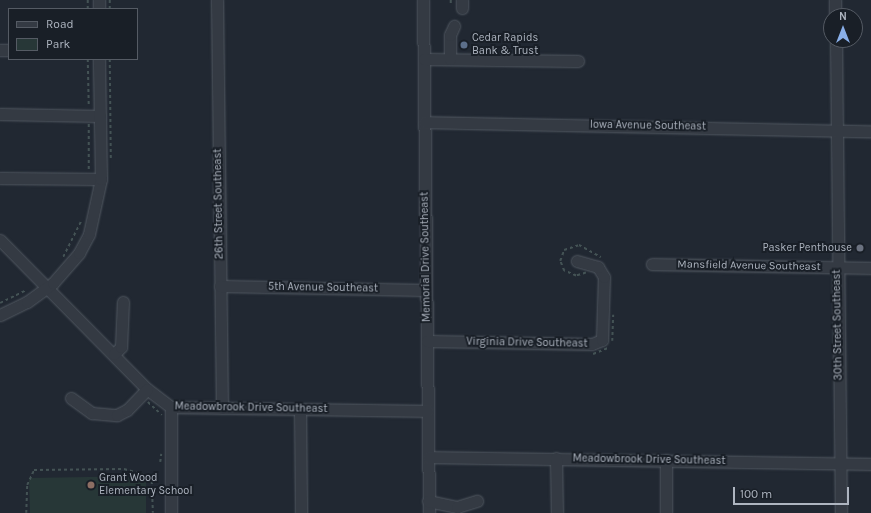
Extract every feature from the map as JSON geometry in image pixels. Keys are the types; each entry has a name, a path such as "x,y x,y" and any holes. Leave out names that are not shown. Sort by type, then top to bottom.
{"street":[{"name":"26th Street Southeast","path":"218,0 222,408"},
{"name":"Memorial Drive Southeast","path":"423,0 428,513"},
{"path":"450,59 450,35 454,26"},
{"name":"30th Street Southeast","path":"836,48 841,513"},
{"path":"424,59 578,62"},
{"path":"0,315 48,288 79,253 88,234 101,179 100,60"},
{"path":"0,114 100,116"},
{"name":"Iowa Avenue Southeast","path":"424,122 871,131"},
{"path":"0,178 101,179"},
{"name":"Meadowbrook Drive Southeast","path":"0,240 114,354 146,394 168,411 222,408 428,411"},
{"name":"Virginia Drive Southeast","path":"427,342 592,344 602,340 604,277 598,268 577,261"},
{"name":"Mansfield Avenue Southeast","path":"652,264 871,268"},
{"name":"5th Avenue Southeast","path":"220,286 426,290"},
{"path":"114,354 121,347 123,302"},
{"path":"72,398 92,413 117,415 127,410 146,394"},
{"path":"300,409 301,513"},
{"path":"168,411 170,513"},
{"name":"Meadowbrook Drive Southeast","path":"428,457 871,464"},
{"path":"556,458 557,513"},
{"path":"666,460 666,513"},
{"path":"428,501 457,507 477,501"}],"path":[{"path":"88,60 89,111"},
{"path":"110,60 111,167"},
{"path":"89,120 89,179"},
{"path":"61,259 83,217"},
{"path":"591,273 567,274 560,261 564,250 579,245 604,260"},
{"path":"0,303 31,287"},
{"path":"585,354 598,353 610,346 613,309"},
{"path":"146,394 168,411"},
{"path":"26,513 27,485 34,470 124,469 143,474 152,481 153,513"}],"green space":[{"path":"146,476 146,513 30,513 29,478"}],"place":[{"name":"Cedar Rapids Bank & Trust","path":"464,45"},
{"name":"Pasker Penthouse","path":"860,248"},
{"name":"Grant Wood Elementary School","path":"91,485"}]}
